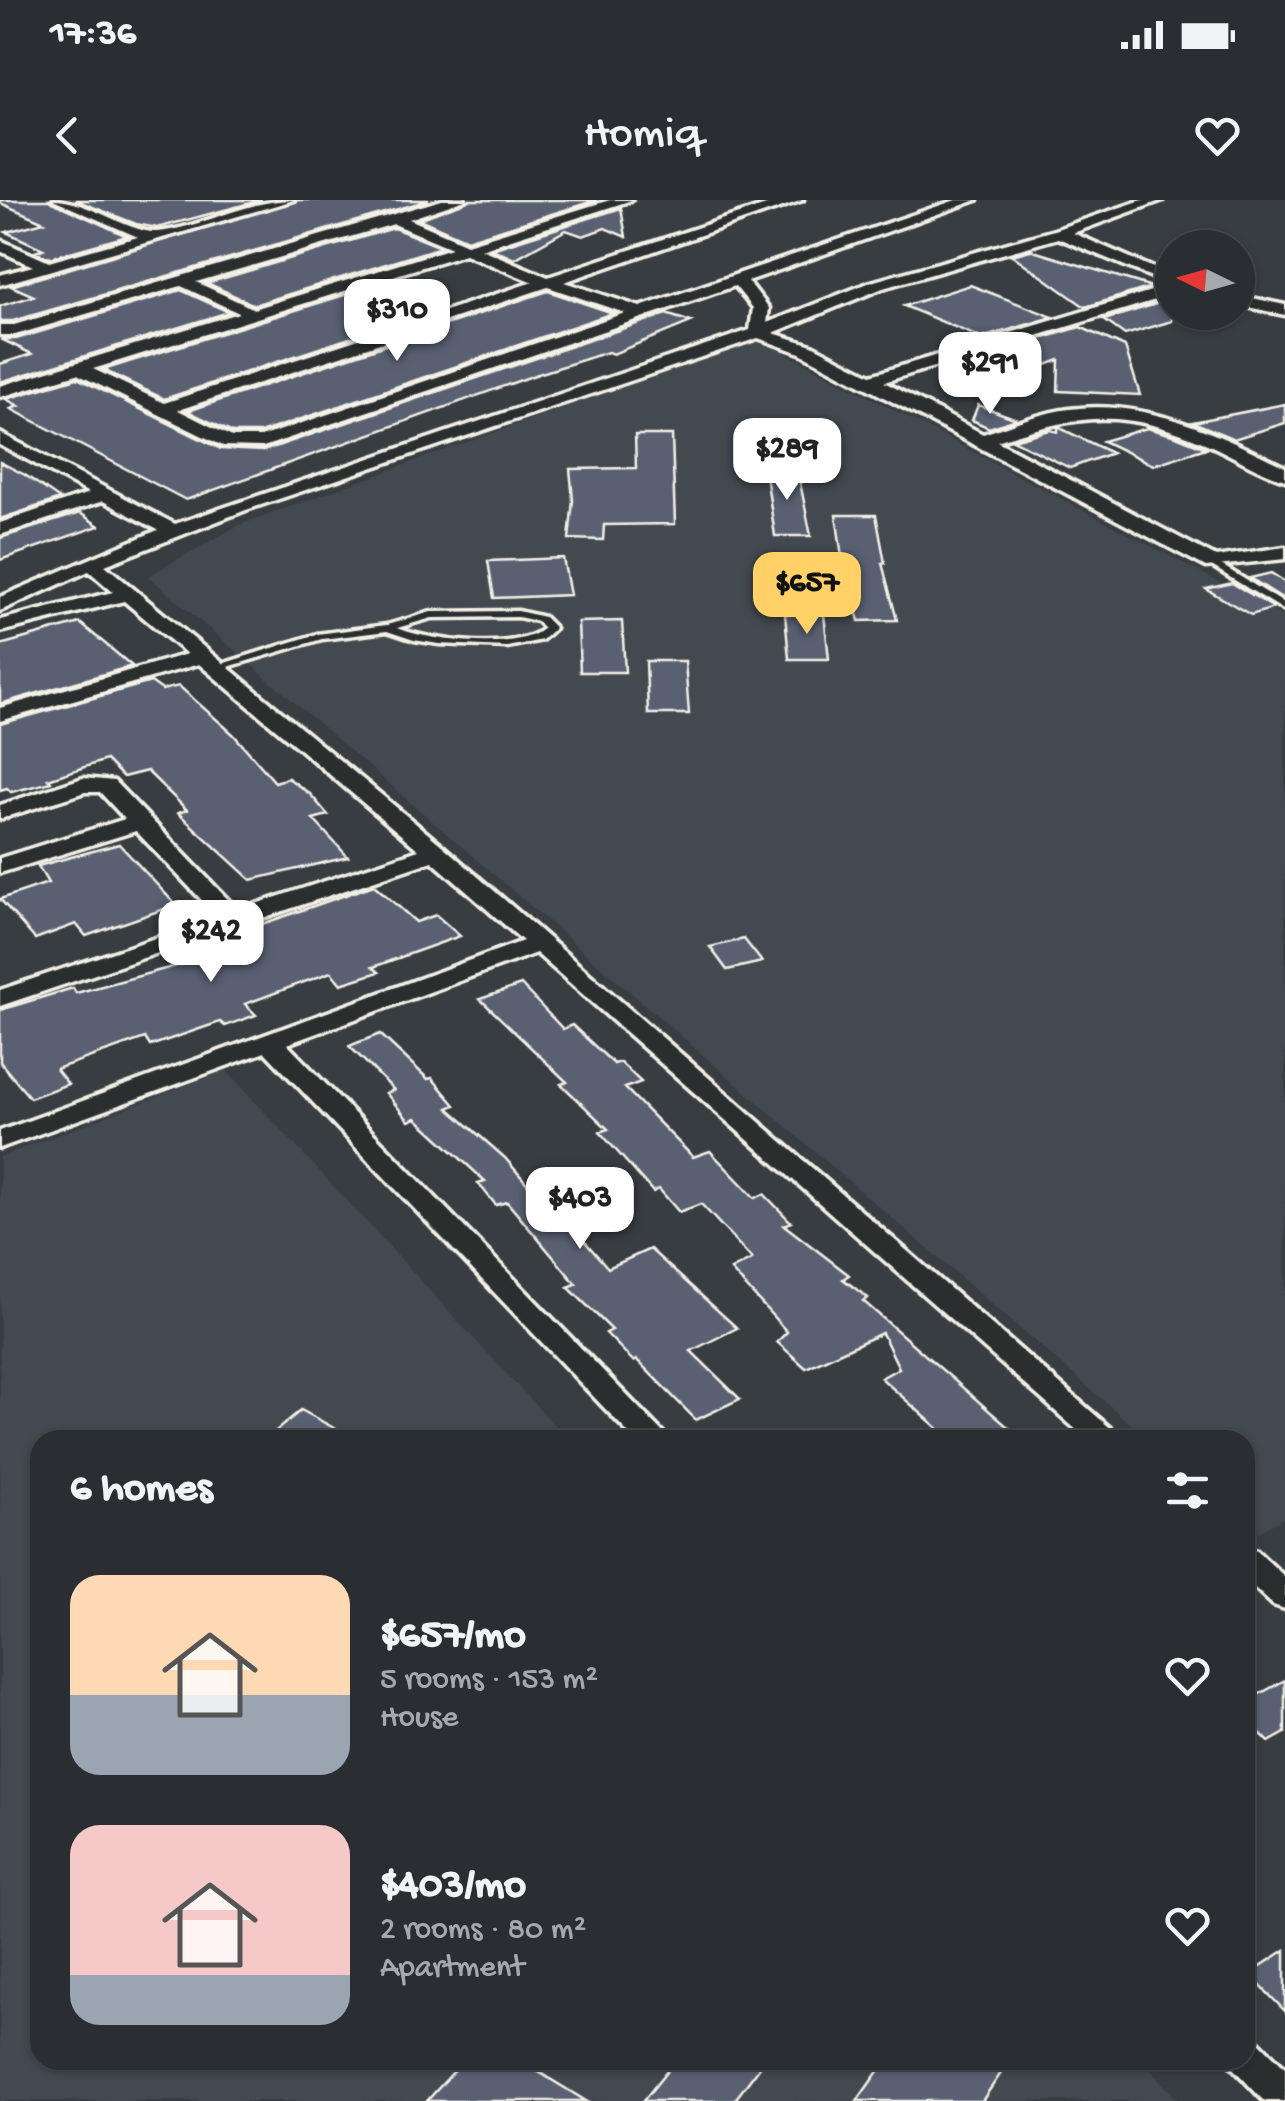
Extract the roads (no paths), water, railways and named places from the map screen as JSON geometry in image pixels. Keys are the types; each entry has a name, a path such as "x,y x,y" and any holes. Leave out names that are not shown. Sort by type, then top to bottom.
{"street":[{"path":"60,200 151,237"},
{"path":"216,200 244,212"},
{"path":"0,280 287,200"},
{"path":"0,330 15,330 458,200"},
{"path":"0,392 626,200"},
{"path":"164,408 796,200"},
{"path":"78,368 228,442 262,442 970,200"},
{"path":"0,605 172,530 758,333 877,285 1059,233 1156,200"},
{"path":"916,206 934,212"},
{"path":"396,219 546,282 638,312"},
{"path":"1059,233 1155,274"},
{"path":"0,245 48,266"},
{"path":"736,279 761,308 758,333"},
{"path":"184,282 254,315"},
{"path":"355,283 440,316"},
{"path":"869,381 1155,295"},
{"path":"1255,304 1285,310"},
{"path":"758,333 806,349 1213,563 1285,553"},
{"path":"982,440 1059,416 1117,412 1203,436 1285,474"},
{"path":"0,438 172,530"},
{"path":"0,458 23,450"},
{"path":"0,529 102,495"},
{"path":"91,563 132,593 436,852 1097,1430"},
{"path":"0,626 132,593"},
{"path":"0,715 210,661"},
{"path":"0,812 94,784 112,790 234,920"},
{"path":"0,866 142,822"},
{"path":"0,998 436,852"},
{"path":"0,1140 540,943"},
{"path":"271,1043 644,1430"},
{"path":"1255,1569 1285,1596"},
{"path":"1255,2064 1285,2096"}],"lane":[{"path":"1213,563 1285,608"},
{"path":"210,661 321,636 388,628 431,615 530,616 550,628 538,638 469,643 420,640 400,636 388,628"}]}
